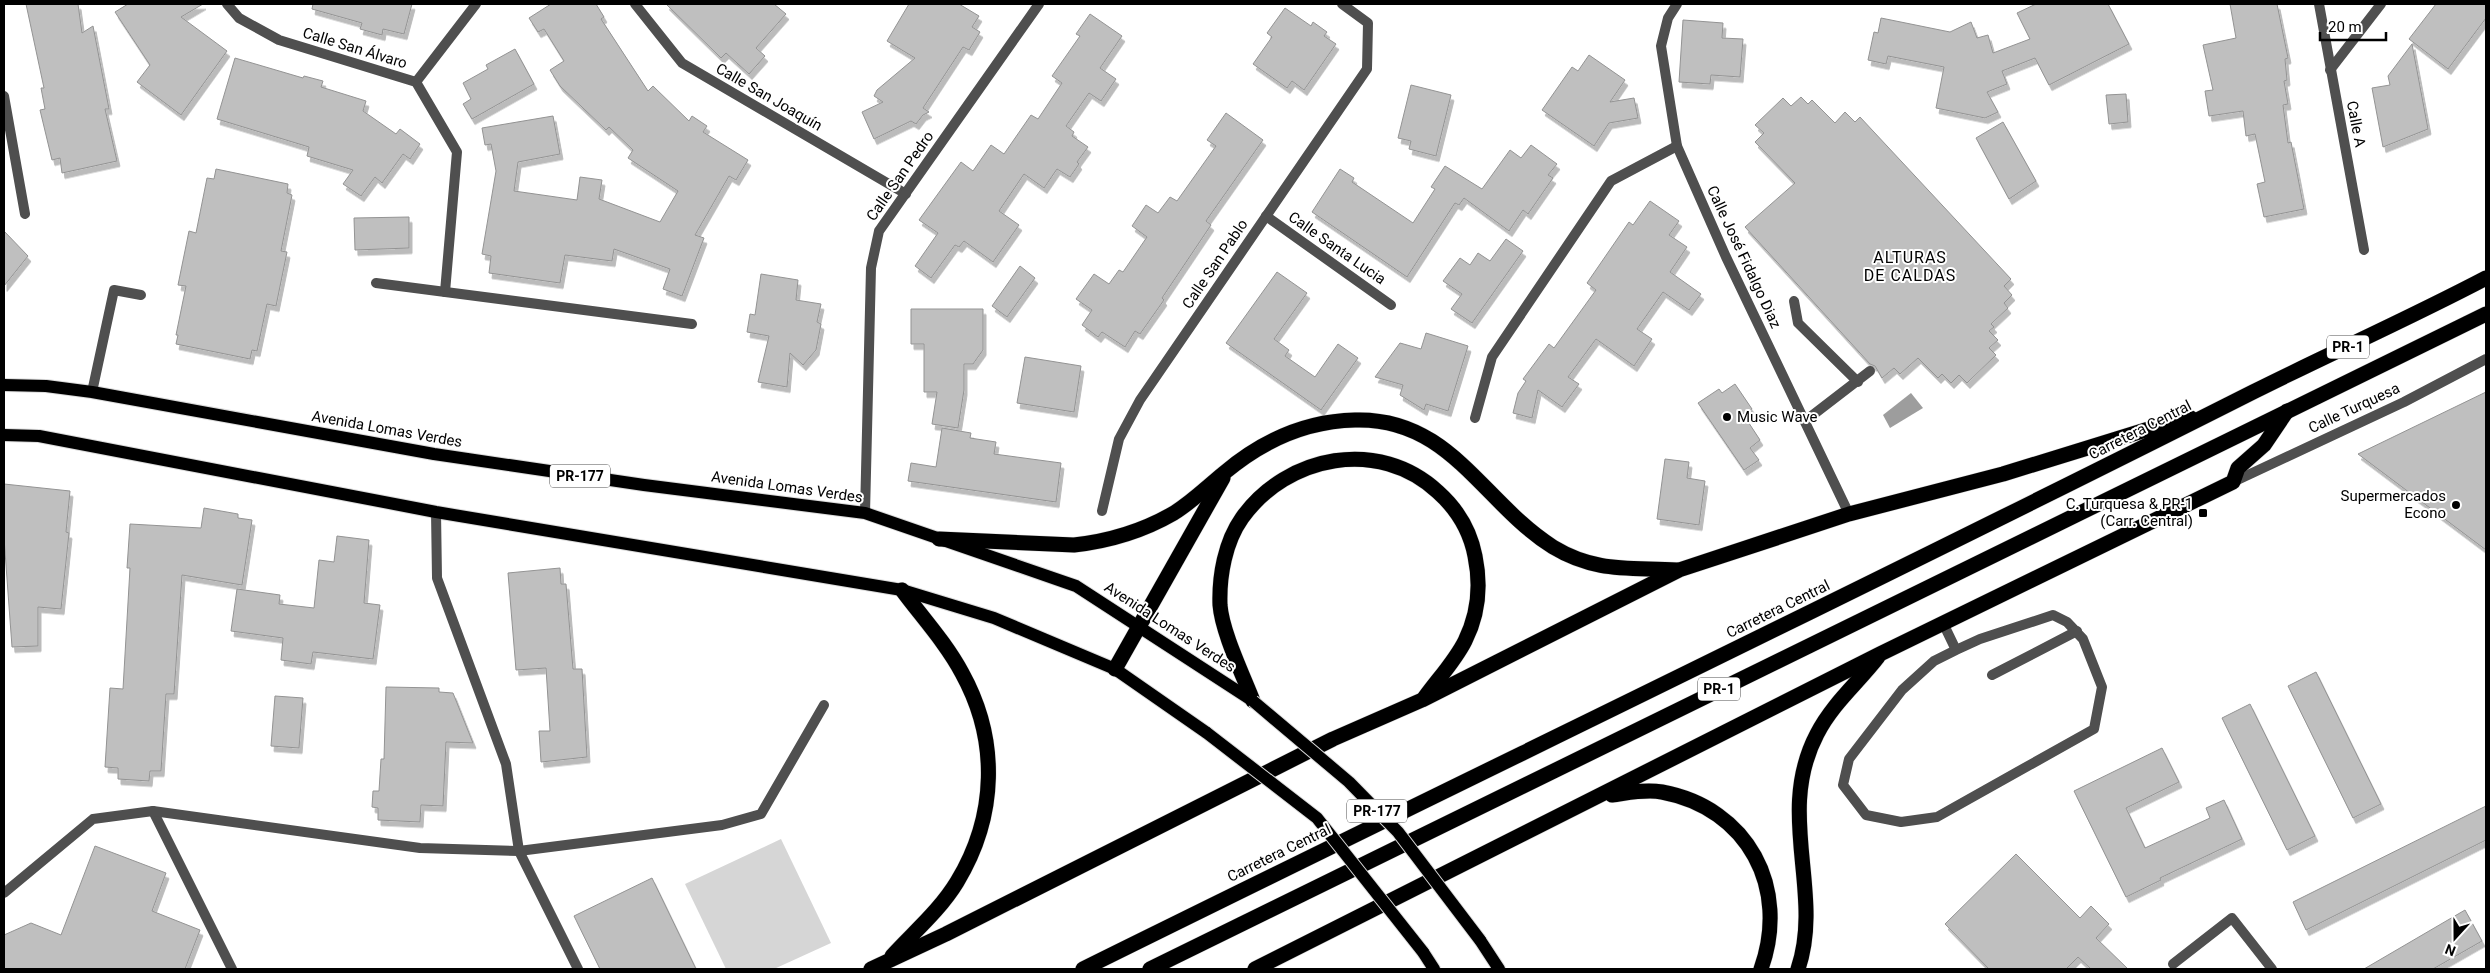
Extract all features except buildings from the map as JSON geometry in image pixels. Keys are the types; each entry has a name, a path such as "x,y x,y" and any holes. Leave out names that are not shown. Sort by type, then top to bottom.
{"highway":[{"name":"Carretera Central","path":"1083,969 1857,590 2209,414 2410,318 2486,278"},
{"name":"PR-1","path":"1150,969 2288,409 2486,314"},
{"path":"1260,968 1880,654 2233,482 2238,468 2264,445 2288,409"},
{"path":"871,969 946,934 1333,739 1422,700 1679,570 1849,514 2003,474 2165,424 2209,414"},
{"path":"939,539 1006,540 1048,545 1096,542 1139,531 1194,499 1225,472 1268,442 1310,426 1357,420 1398,425 1418,432 1450,452 1500,503 1553,547 1610,569 1679,570"},
{"path":"1253,701 1220,606 1221,576 1229,544 1241,519 1256,500 1284,477 1320,464 1349,459 1379,461 1418,476 1432,486 1455,510 1471,541 1477,566 1478,587 1470,629 1459,651 1422,700"},
{"path":"1115,669 1138,625 1219,487 1225,472"},
{"path":"885,962 925,922 957,882 977,841 984,820 989,781 989,758 983,722 970,691 955,661 902,590"},
{"path":"1798,969 1807,916 1798,826 1800,793 1804,772 1817,734 1836,704 1880,654"},
{"path":"1598,797 1635,792 1661,792 1697,801 1714,811 1736,830 1758,860 1769,897 1767,948 1761,969"}],"main road":[{"name":"Avenida Lomas Verdes","path":"4,386 46,386 92,392 434,454 644,485 865,513 1076,586 1253,701 1349,782 1398,832 1480,940 1499,969"},
{"name":"PR-177","path":"4,435 39,436 436,512 902,590 994,618 1115,669 1207,733 1317,818 1423,952 1434,969"}],"street":[{"name":"Calle San Álvaro","path":"227,4 238,18 279,40 416,82 457,152 445,292"},
{"path":"416,82 476,4"},
{"name":"Calle San Joaquín","path":"636,4 682,63 906,194"},
{"name":"Calle San Pedro","path":"865,513 871,268 879,232 1039,4"},
{"name":"Calle San Pablo","path":"1102,511 1120,439 1140,400 1367,69 1368,23 1342,4"},
{"name":"Calle José Fidalgo Diaz","path":"1677,4 1668,18 1661,46 1677,146 1726,257 1849,514"},
{"name":"Calle A","path":"2318,4 2364,250"},
{"path":"2330,70 2381,4"},
{"path":"4,96 25,214"},
{"path":"1475,418 1492,357 1611,181 1677,146"},
{"name":"Calle Santa Lucia","path":"1266,216 1391,305"},
{"path":"376,283 692,324"},
{"path":"92,392 114,290 141,295"},
{"path":"1794,301 1798,324 1858,382"},
{"name":"Calle Turquesa","path":"2233,482 2404,402 2486,359"},
{"path":"1805,421 1870,371"},
{"path":"436,512 437,578 506,764 519,851 578,969"},
{"path":"2053,615 2067,622 2083,639 2102,687 2094,729 1937,817 1901,822 1866,815 1843,786 1849,759 1902,690 1934,661 1956,650 1980,638 2053,615"},
{"path":"1943,623 1956,650"},
{"path":"1992,675 2077,631"},
{"path":"4,893 93,819 153,811 420,848 519,851 722,825 761,814 824,705"},
{"path":"153,811 232,969"},
{"path":"2173,964 2232,918 2272,969"}],"shaded area":[{"path":"1911,393 1923,408 1890,428 1883,415"},
{"path":"781,839 831,943 774,969 726,969 685,884"}],"place":[{"name":"Music Wave","path":"1727,417"},
{"name":"Supermercados Econo","path":"2456,505"},
{"name":"C. Turquesa & PR-1 (Carr. Central)","path":"2203,513"}],"district":[{"name":"ALTURAS DE CALDAS","path":"1910,266"}]}
